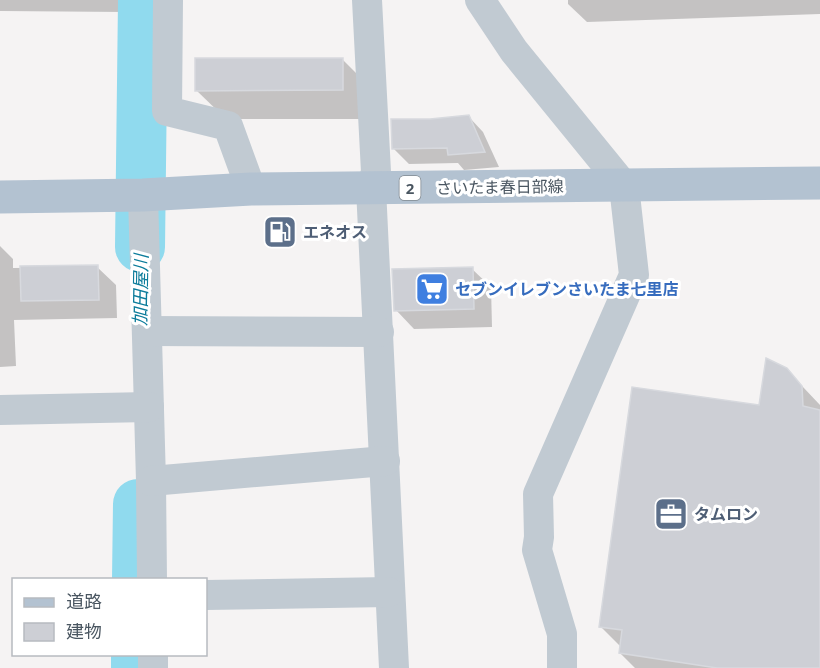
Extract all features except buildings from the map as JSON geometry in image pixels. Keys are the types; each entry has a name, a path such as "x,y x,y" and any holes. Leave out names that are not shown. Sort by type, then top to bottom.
{"main road":[{"name":"さいたま春日部線","path":"0,197 143,195 251,189 820,183"}],"street":[{"path":"168,0 167,111 228,126 251,189"},
{"path":"367,0 376,172 371,189 394,668"},
{"path":"480,0 514,51 624,186 634,275 538,494 537,550 562,634 562,668"},
{"path":"143,195 147,331 135,407 151,481 152,578"},
{"path":"147,331 379,332"},
{"path":"0,410 135,407"},
{"path":"151,481 385,461"},
{"path":"207,595 389,592"}],"waterway":[{"name":"加田屋川","path":"140,247 143,0"},
{"name":"加田屋川","path":"137,578 138,504"},
{"name":"加田屋川","path":"136,656 136,668"}],"place":[{"name":"エネオス","path":"280,232"},
{"name":"セブンイレブンさいたま七里店","path":"432,289"},
{"name":"タムロン","path":"671,514"}]}
